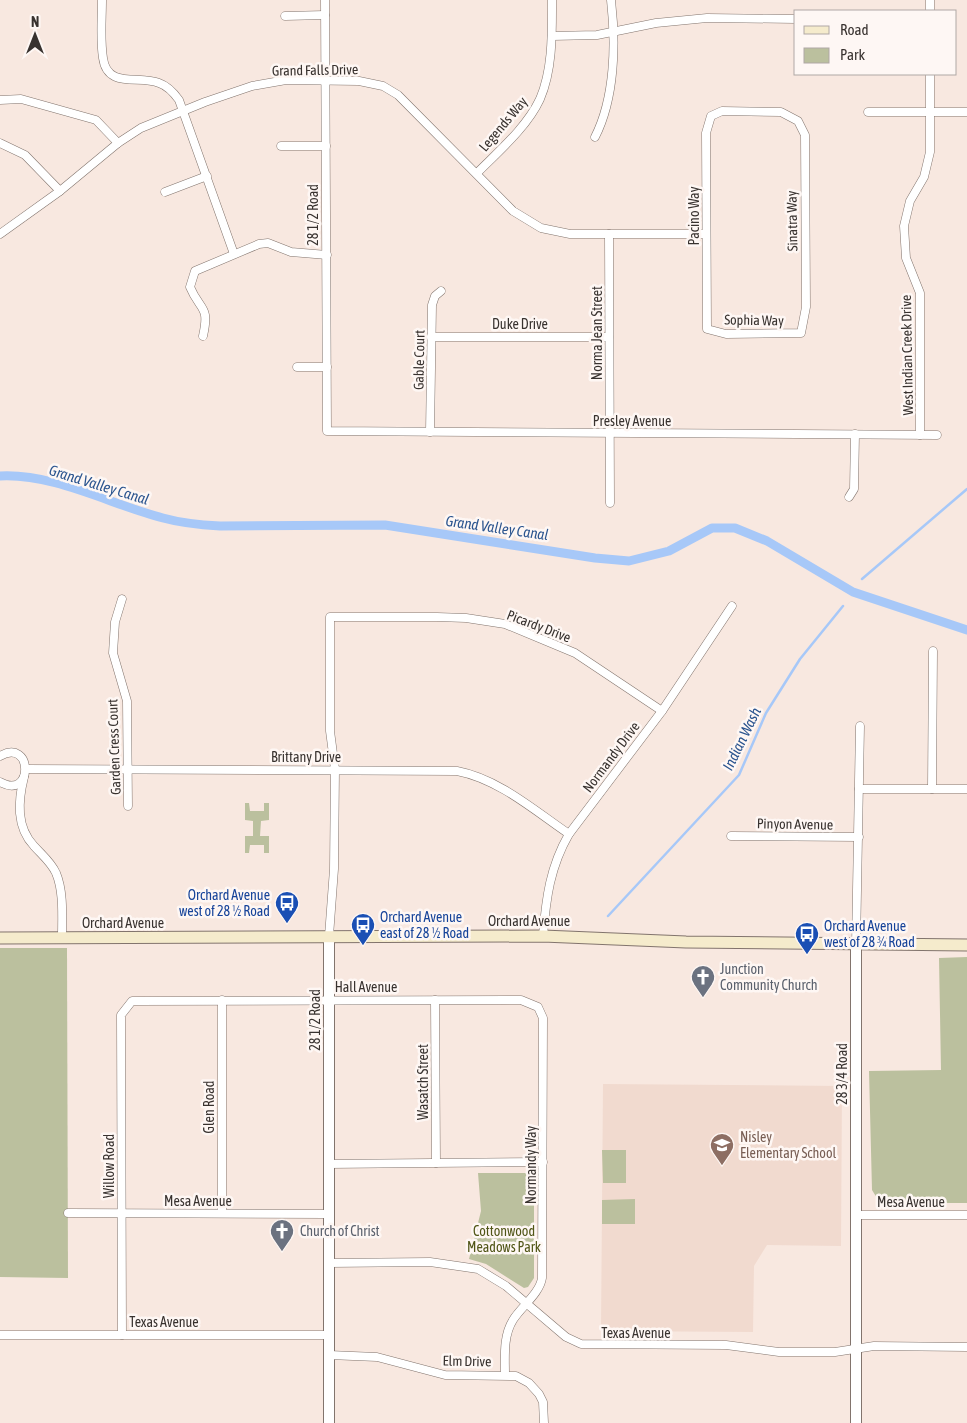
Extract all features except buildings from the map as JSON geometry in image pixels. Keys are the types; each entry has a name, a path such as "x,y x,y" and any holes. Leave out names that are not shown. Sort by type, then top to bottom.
{"main road":[{"name":"Orchard Avenue","path":"0,938 543,936 686,942 967,945"}],"street":[{"path":"102,0 103,59 110,74 126,81 160,83 174,93 184,109 234,254"},
{"name":"28 1/2 Road","path":"325,0 328,431"},
{"name":"Legends Way","path":"477,172 519,130 539,101 548,68 552,36 552,0"},
{"path":"595,136 604,118 610,91 611,0"},
{"path":"285,16 325,15"},
{"path":"552,36 597,35 656,23 707,18 794,19"},
{"name":"West Indian Creek Drive","path":"920,435 920,293 906,258 904,226 910,202 924,177 930,152 930,75"},
{"name":"Grand Falls Drive","path":"0,234 60,191 118,143 141,128 184,109 269,82 326,80 373,83 398,95 477,172 513,211 541,228 570,234 706,234"},
{"path":"0,100 21,98 96,120 118,143"},
{"name":"Sinatra Way","path":"722,111 772,111 798,121 805,135 806,307 802,333"},
{"name":"Pacino Way","path":"707,329 706,133 711,116 722,111"},
{"path":"868,112 967,112"},
{"path":"281,146 326,146"},
{"path":"2,147 25,155 60,191"},
{"path":"165,192 207,176"},
{"name":"Norma Jean Street","path":"610,234 608,433 610,503"},
{"path":"203,336 206,321 205,310 193,295 190,287 191,278 195,271 259,244 268,243 291,252 326,255"},
{"name":"Gable Court","path":"430,432 432,305 435,296 441,291"},
{"name":"Sophia Way","path":"707,329 726,334 802,333"},
{"name":"Duke Drive","path":"432,337 609,337"},
{"path":"297,367 327,367"},
{"name":"Presley Avenue","path":"328,431 936,435"},
{"path":"849,497 854,489 855,434"},
{"name":"Garden Cress Court","path":"122,599 115,622 113,653 127,701 128,806"},
{"name":"Normandy Drive","path":"543,936 550,876 560,850 569,834 662,711 732,606"},
{"name":"28 1/2 Road","path":"329,1423 329,936 334,869 335,769 330,731 330,617"},
{"name":"Picardy Drive","path":"330,617 466,618 505,624 574,653 662,711"},
{"path":"932,789 933,652"},
{"name":"28 3/4 Road","path":"856,1423 856,945 860,726"},
{"path":"0,756 8,753 22,758 25,773 20,798 22,827 29,840 53,867 59,880 62,938"},
{"name":"Brittany Drive","path":"25,773 128,769 441,769 470,773 494,784 569,834"},
{"path":"2,783 14,785 25,773"},
{"path":"859,789 967,789"},
{"name":"Pinyon Avenue","path":"731,836 859,837"},
{"name":"Glen Road","path":"222,1000 222,1213"},
{"name":"Wasatch Street","path":"435,1000 436,1163"},
{"name":"Hall Avenue","path":"132,1001 521,1000 538,1007"},
{"name":"Willow Road","path":"122,1335 121,1015 132,1001"},
{"name":"Normandy Way","path":"505,1374 505,1349 508,1330 525,1303 541,1284 542,1278 543,1025 541,1011 538,1007"},
{"path":"328,1164 543,1162"},
{"name":"Mesa Avenue","path":"68,1213 329,1214"},
{"name":"Mesa Avenue","path":"856,1215 967,1215"},
{"name":"Texas Avenue","path":"329,1263 430,1262 478,1269 506,1286 566,1337 581,1344 726,1345 779,1352 835,1352 874,1346 967,1346"},
{"name":"Texas Avenue","path":"0,1335 329,1334"},
{"name":"Elm Drive","path":"329,1355 377,1357 445,1375 505,1374 516,1376 529,1383 539,1394 543,1402 544,1423"}],"shaded area":[{"name":"Nisley Elementary School","path":"603,1084 842,1086 841,1246 767,1245 754,1266 753,1332 601,1331"}],"green space":[{"path":"245,803 249,803 250,811 264,811 264,803 269,803 269,820 261,821 260,836 269,836 269,853 264,853 264,845 250,845 249,853 245,853 245,836 253,836 253,821 245,820"},
{"path":"0,948 67,948 68,1278 0,1277"},
{"path":"967,957 967,1203 880,1203 872,1190 869,1071 941,1070 939,958"},
{"path":"602,1150 626,1150 626,1183 603,1183"},
{"name":"Cottonwood Meadows Park","path":"478,1173 530,1173 534,1175 534,1278 528,1287 524,1288 486,1264 469,1259 481,1211"},
{"path":"635,1199 635,1224 602,1224 602,1200"}],"waterway":[{"name":"Grand Valley Canal","path":"0,476 41,479 170,520 191,524 220,526 385,525 595,558 629,561 669,551 712,528 735,528 767,541 853,592 967,630"},
{"name":"Indian Wash","path":"862,579 967,489"},
{"name":"Indian Wash","path":"608,916 739,775 766,713 800,659 843,606"}],"place":[{"name":"Orchard Avenue west of 28 ½ Road","path":"287,924"},
{"name":"Orchard Avenue east of 28 ½ Road","path":"363,946"},
{"name":"Orchard Avenue west of 28 ¾ Road","path":"807,955"},
{"name":"Junction Community Church","path":"703,998"},
{"name":"Nisley Elementary School","path":"722,1166"},
{"name":"Church of Christ","path":"282,1252"}]}
